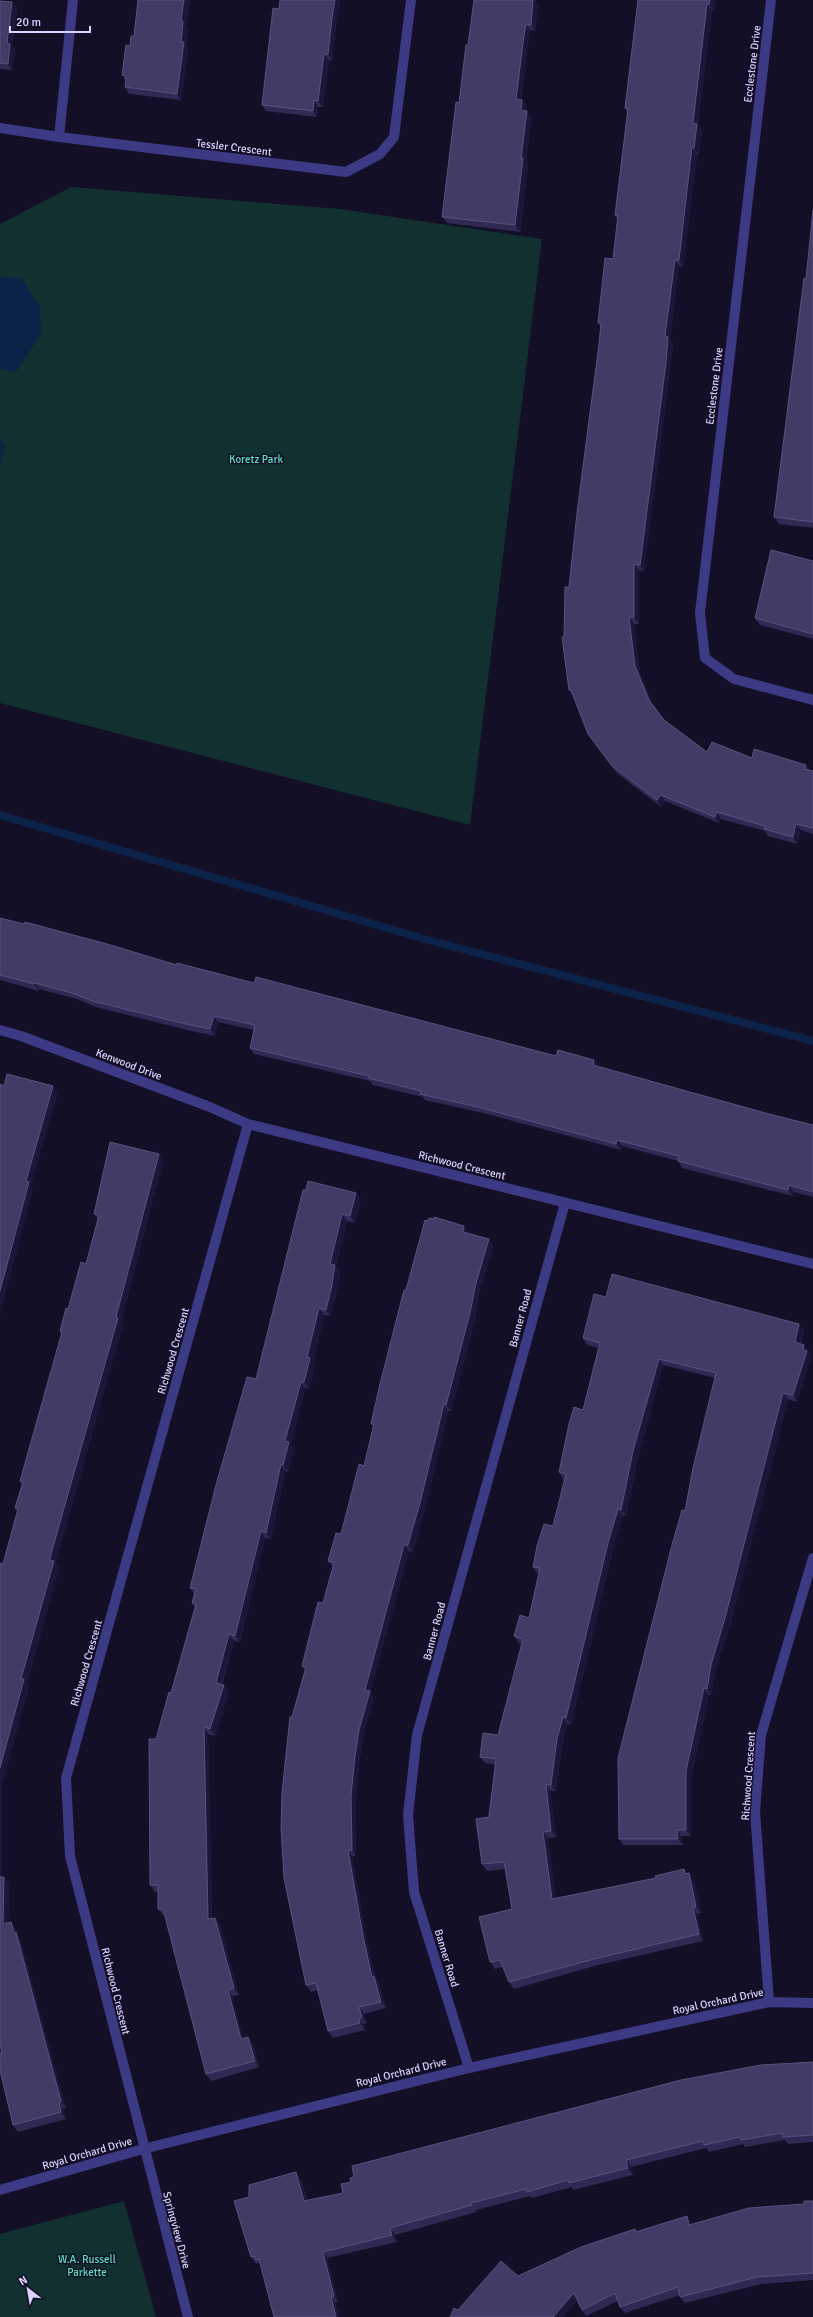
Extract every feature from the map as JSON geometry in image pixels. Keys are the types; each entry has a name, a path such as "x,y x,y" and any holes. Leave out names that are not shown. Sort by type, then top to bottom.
{"street":[{"path":"59,137 73,0"},
{"name":"Tessler Crescent","path":"0,128 59,137 346,172 380,154 394,137 411,0"},
{"name":"Ecclestone Drive","path":"771,0 700,613 706,658 734,679 813,700"},
{"name":"Kenwood Drive","path":"0,1030 21,1036 195,1102 248,1124"},
{"name":"Richwood Crescent","path":"143,2149 70,1856 66,1778 248,1124 813,1264"},
{"name":"Banner Road","path":"469,2068 414,1892 408,1815 417,1735 565,1203"},
{"name":"Richwood Crescent","path":"769,2002 755,1812 761,1735 813,1558"},
{"name":"Royal Orchard Drive","path":"0,2190 143,2149 469,2068 769,2002 813,2003"},
{"name":"Springview Drive","path":"143,2149 188,2317"}],"green space":[{"name":"Koretz Park","path":"71,187 340,209 542,239 470,825 0,703 0,224"},
{"name":"W.A. Russell Parkette","path":"124,2201 156,2317 0,2317 0,2234"}],"water":[{"path":"0,277 22,279 40,306 41,334 16,372 0,369"},
{"path":"0,437 5,446 0,465"}],"building":[{"path":"138,0 184,0 181,19 183,22 181,42 184,42 177,94 125,87 126,76 122,75 126,45 130,46 131,36 134,36"},
{"path":"280,0 335,0 328,54 324,54 318,101 314,100 313,111 262,105 273,8 279,9"},
{"path":"474,0 533,0 531,25 526,24 524,35 516,99 522,100 521,110 527,111 515,225 442,217 456,102 459,103 466,45 468,45"},
{"path":"638,0 710,0 709,4 707,4 693,123 697,124 694,148 692,147 679,260 675,260 665,336 668,337 666,363 640,565 634,564 634,617 629,617 635,666 649,700 664,720 707,752 712,742 752,758 754,749 806,765 805,769 813,771 813,828 796,824 793,837 764,829 765,826 717,812 715,817 661,795 657,800 612,766 588,734 571,690 569,690 562,637 564,637 565,587 569,587 599,344 601,323 598,323 605,258 613,259 618,216 615,215 628,109 625,108"},
{"path":"0,1 12,2 7,43 10,44 8,64 0,63"},
{"path":"813,210 813,522 774,517 804,278 806,279"},
{"path":"771,550 813,561 813,634 755,618"},
{"path":"0,918 24,924 25,922 177,965 177,963 254,983 256,977 556,1056 558,1050 594,1060 593,1065 813,1125 813,1192 789,1185 788,1190 678,1161 679,1156 617,1140 616,1144 478,1107 420,1094 421,1091 368,1078 369,1076 250,1048 255,1025 214,1016 210,1029 92,1001 72,993 0,975"},
{"path":"7,1074 53,1086 26,1181 29,1182 0,1291 0,1084 4,1086"},
{"path":"110,1142 159,1154 116,1317 118,1318 51,1554 50,1560 54,1561 21,1679 24,1679 0,1768 0,1563 3,1564 18,1509 15,1508 23,1482 20,1481 62,1332 60,1331 66,1308 68,1309 81,1262 86,1264 99,1215 94,1214"},
{"path":"308,1181 356,1193 350,1216 342,1214 330,1264 335,1265 326,1310 319,1308 307,1357 310,1358 304,1382 301,1382 285,1441 289,1442 283,1465 281,1464 266,1533 261,1531 235,1636 229,1634 216,1683 224,1685 210,1729 204,1727 208,1919 215,1918 234,1988 228,1990 241,2039 248,2037 255,2061 206,2074 163,1909 158,1909 158,1885 150,1885 149,1739 156,1739 169,1692 171,1693 196,1604 192,1603 196,1589 190,1588 216,1485 247,1377 256,1379 303,1190 306,1190"},
{"path":"434,1217 464,1226 463,1232 489,1239 476,1283 470,1313 446,1405 444,1404 420,1503 408,1545 404,1545 365,1690 370,1691 359,1730 355,1756 351,1796 352,1850 348,1850 363,1936 372,1977 374,1976 381,2002 359,2007 362,2017 359,2018 360,2023 328,2031 316,1983 306,1985 284,1878 281,1827 282,1793 290,1717 292,1717 306,1667 302,1666 318,1602 323,1603 334,1563 328,1561 336,1533 341,1534 359,1464 364,1466 374,1424 371,1424 379,1388 404,1290 406,1290 425,1220 428,1221 429,1218 434,1219"},
{"path":"612,1274 799,1324 795,1342 804,1345 803,1350 807,1351 793,1395 783,1393 725,1618 711,1665 707,1689 704,1688 686,1771 686,1830 677,1830 678,1839 619,1839 618,1758 672,1545 682,1510 685,1511 693,1468 716,1373 659,1359 633,1451 621,1510 618,1509 608,1543 566,1718 563,1717 557,1739 551,1785 546,1784 551,1831 543,1832 552,1899 656,1878 655,1876 684,1869 685,1874 689,1873 696,1907 693,1907 699,1934 594,1959 509,1982 500,1960 490,1962 479,1917 512,1909 504,1862 482,1864 476,1819 489,1817 496,1759 480,1757 483,1733 498,1735 523,1639 514,1636 520,1615 529,1618 540,1568 533,1567 537,1546 544,1524 553,1526 566,1474 559,1472 569,1424 574,1407 583,1410 600,1343 583,1338 594,1294 606,1297"},
{"path":"0,1877 4,1877 3,1924 11,1922 14,1933 16,1932 61,2101 59,2102 61,2112 13,2125 0,2070 0,2053 2,2053 0,2044"},
{"path":"813,2062 813,2135 783,2137 783,2133 741,2140 740,2137 704,2145 703,2141 626,2160 628,2168 569,2183 568,2180 527,2192 526,2189 471,2203 472,2205 390,2228 392,2235 323,2252 334,2296 331,2296 336,2317 274,2317 259,2259 256,2260 255,2256 251,2257 234,2201 249,2197 249,2185 296,2172 304,2201 343,2193 341,2184 351,2182 350,2178 354,2177 352,2166 681,2080 761,2065"},
{"path":"804,2201 813,2201 813,2273 757,2277 680,2297 678,2287 620,2307 615,2293 582,2310 574,2293 553,2317 450,2317 454,2308 458,2310 501,2261 518,2276 581,2247 635,2229 636,2232 687,2216 689,2225 749,2208 804,2204"}],"waterway":[{"path":"0,815 428,940 813,1041"}]}
